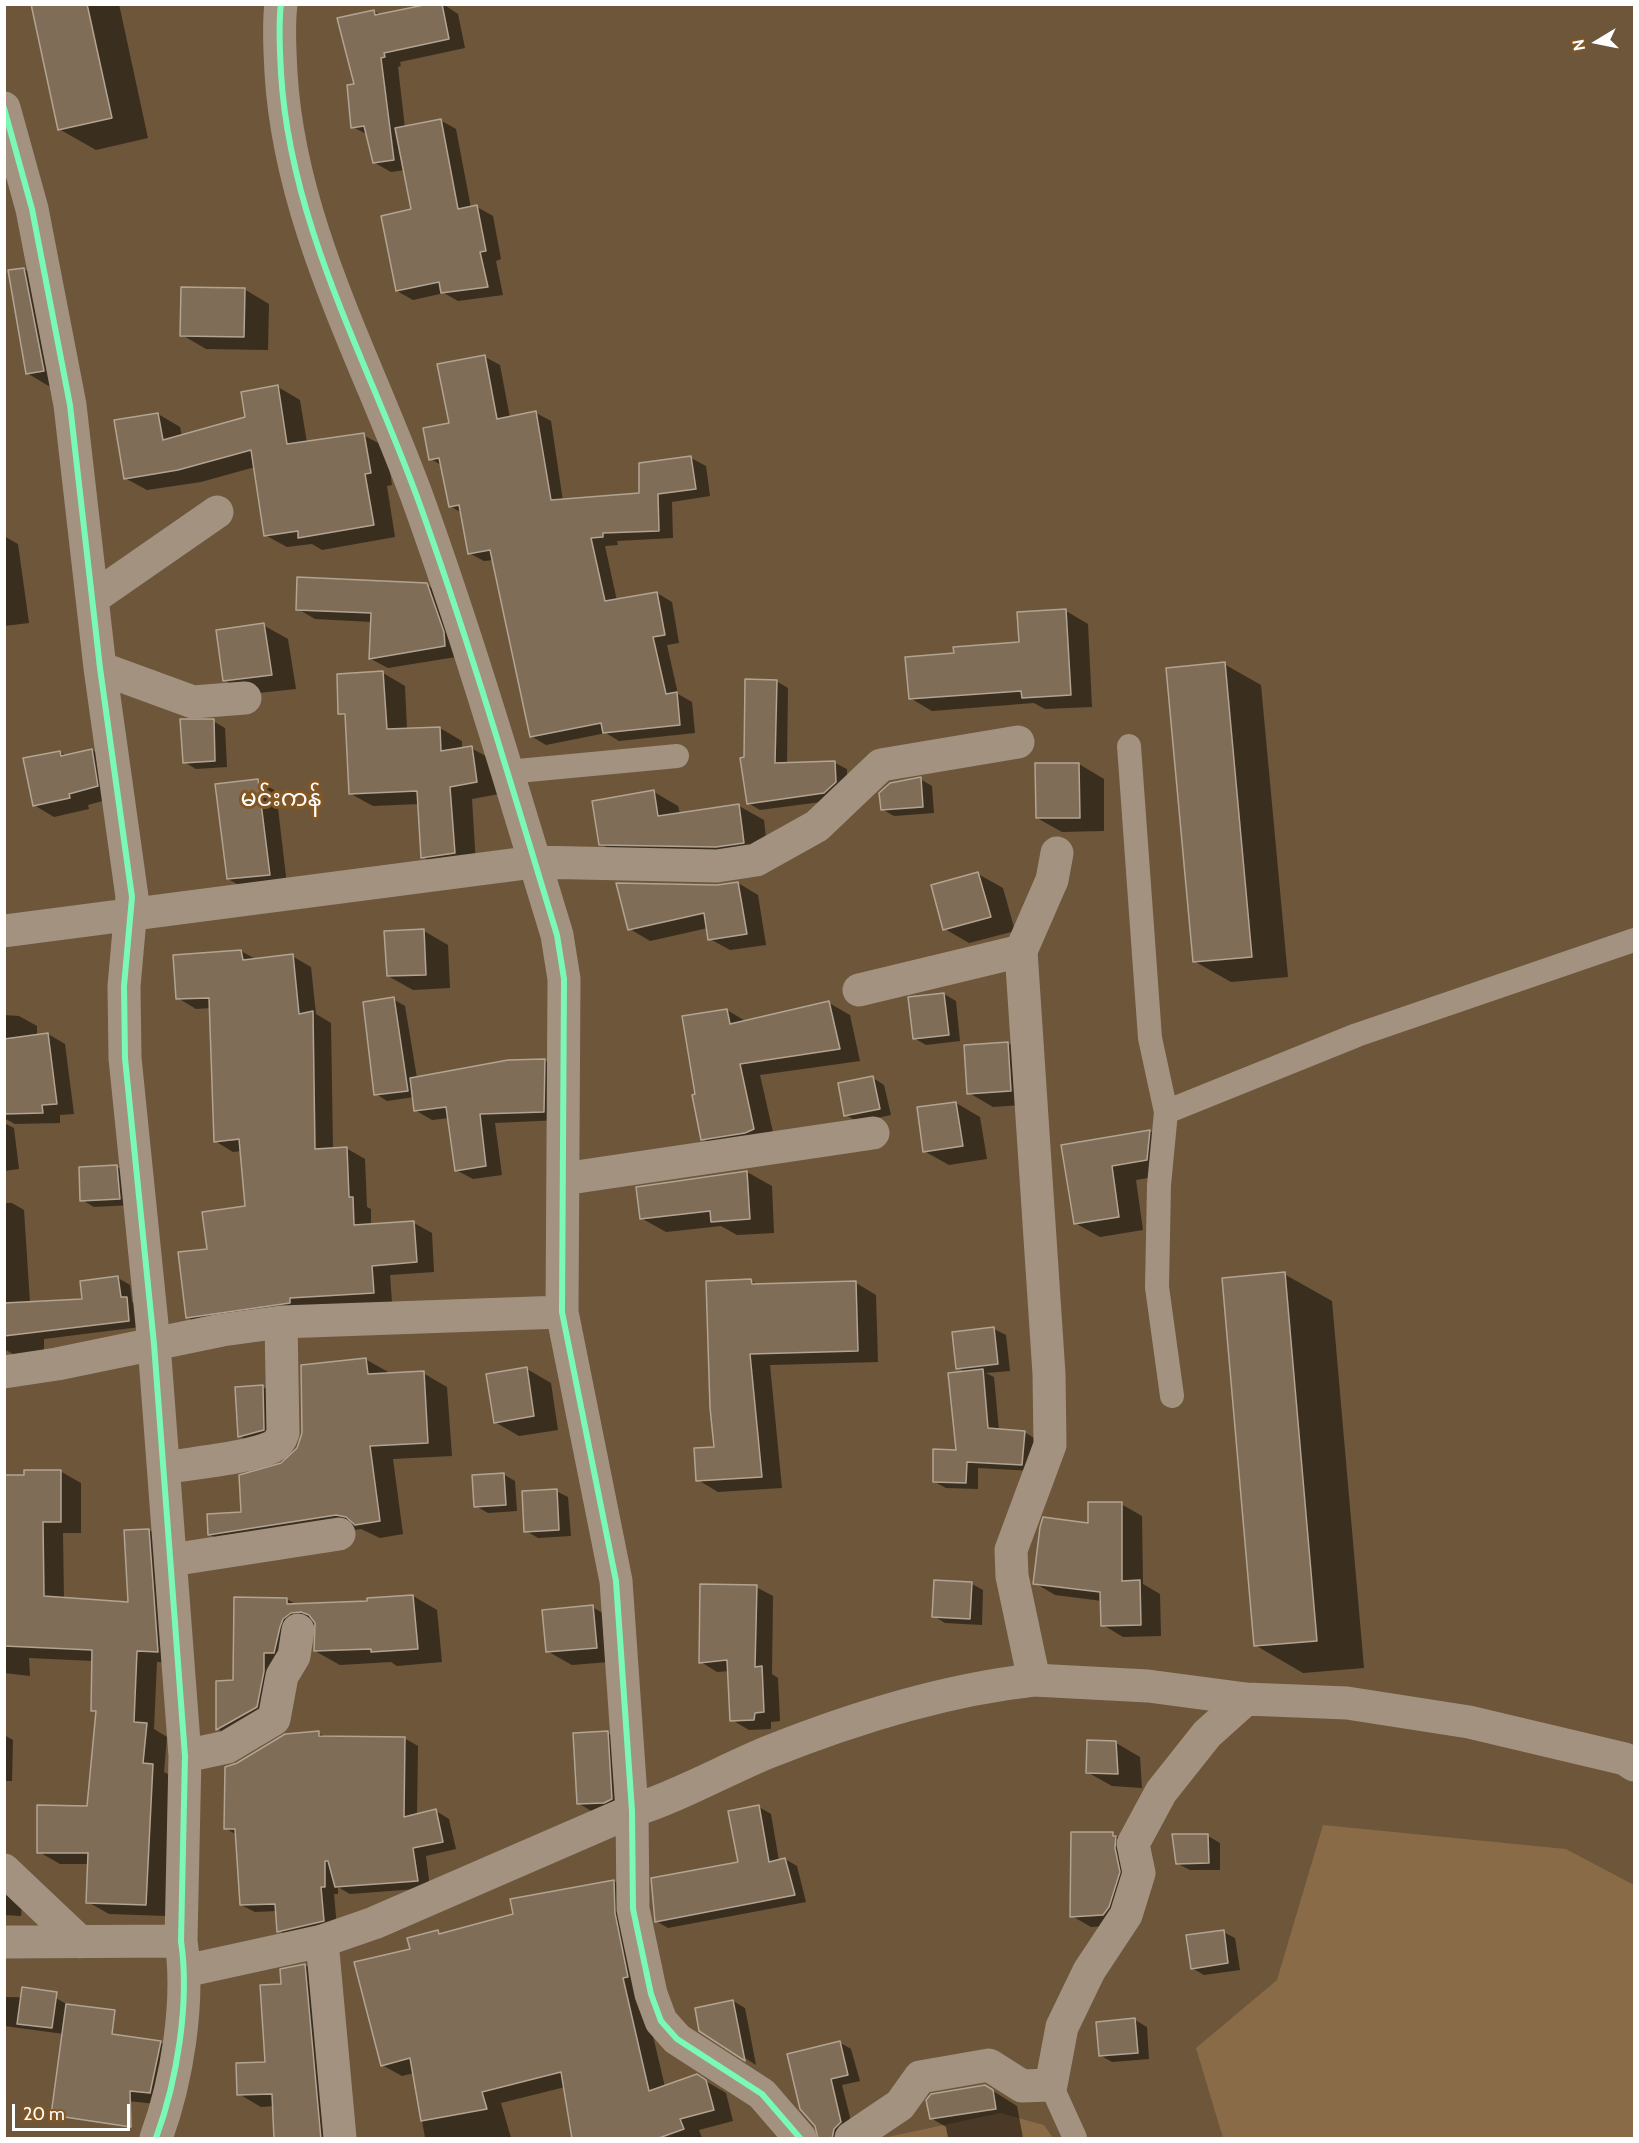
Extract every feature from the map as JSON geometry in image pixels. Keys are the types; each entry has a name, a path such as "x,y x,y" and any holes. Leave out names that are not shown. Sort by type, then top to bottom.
{"street":[{"path":"281,4 278,24 283,101 295,170 333,290 420,503 479,675 557,935 564,979 562,1312 616,1581 632,1811 633,1910 651,1994 661,2021 677,2039 762,2094 800,2139"},
{"path":"4,108 32,209 70,405 100,668 132,897 124,986 125,1058 154,1344 185,1756 183,1956 176,2060 156,2139"},
{"path":"93,598 217,512"},
{"path":"100,668 193,702 245,698"},
{"path":"4,931 132,912 534,862 717,866 756,860 817,826 881,765 1018,742"},
{"path":"1034,1680 1012,1576 1011,1550 1050,1445 1049,1374 1021,951 1052,880 1057,853"},
{"path":"859,990 1021,951"},
{"path":"563,1179 873,1133"},
{"path":"4,1371 57,1364 280,1322 562,1312"},
{"path":"164,1468 274,1447 281,1440 283,1432 280,1322"},
{"path":"171,1560 339,1534"},
{"path":"185,1756 227,1747 274,1719 282,1676 294,1656 298,1630"},
{"path":"4,1942 80,1942 183,1956 322,1941 374,1923 632,1811 667,1800 766,1753 902,1706 991,1685 1034,1680 1148,1686 1246,1699 1347,1703 1458,1720 1631,1755"},
{"path":"851,2139 900,2105 920,2077 989,2065 1022,2086 1051,2085 1062,2027 1089,1971 1126,1915 1139,1873 1133,1844 1161,1792 1207,1734 1246,1699"},
{"path":"4,1870 80,1942"},
{"path":"322,1941 340,2139"}],"lane":[{"path":"1129,746 1150,1038 1166,1112 1159,1185 1157,1287 1172,1396"},
{"path":"507,772 677,756"},
{"path":"1166,1112 1357,1035 1635,940"},
{"path":"1051,2085 1075,2139"}],"shaded area":[{"path":"1323,1825 1566,1849 1634,1885 1634,2138 1223,2138 1196,2048 1277,1980"},
{"path":"1000,2113 1044,2125 1053,2138 883,2138"}],"building":[{"path":"31,4 87,4 112,118 58,130"},
{"path":"429,4 442,4 449,39 384,53 385,57 381,58 394,160 373,163 364,126 351,128 347,85 354,84 337,18 374,10 375,15"},
{"path":"441,119 458,209 477,205 486,251 480,252 488,287 441,293 439,282 396,291 381,216 411,209 395,128"},
{"path":"24,268 44,371 26,374 8,270"},
{"path":"181,287 245,288 244,337 180,336"},
{"path":"485,355 497,419 536,411 551,500 639,493 639,463 691,456 696,489 658,494 659,531 603,533 603,537 591,538 605,601 657,592 665,635 653,637 666,694 677,692 680,725 603,733 601,723 530,737 490,550 468,554 459,505 449,507 439,458 429,460 423,428 449,423 437,364"},
{"path":"278,385 287,444 364,433 371,473 365,474 374,525 298,538 298,531 264,536 251,450 178,470 124,479 114,420 158,413 163,440 245,417 241,392"},
{"path":"297,577 427,583 444,632 445,646 369,659 371,613 296,610"},
{"path":"1066,609 1071,695 1022,698 1021,691 909,699 905,657 954,653 953,647 1019,642 1017,612"},
{"path":"264,623 272,675 223,681 216,630"},
{"path":"1225,662 1252,957 1193,962 1166,668"},
{"path":"383,671 387,729 440,727 441,751 472,746 477,782 450,787 455,853 421,858 417,791 349,794 345,714 338,714 337,674"},
{"path":"745,679 777,680 775,763 835,761 836,782 824,793 747,804 740,758 744,757"},
{"path":"180,719 214,719 215,761 183,763"},
{"path":"92,749 98,786 69,794 70,798 33,806 23,758 60,751 61,756"},
{"path":"1035,763 1079,763 1080,818 1036,818"},
{"path":"921,777 923,807 881,810 879,793 890,783"},
{"path":"258,779 270,875 227,879 215,784"},
{"path":"654,790 658,816 739,804 744,843 716,847 599,845 592,801"},
{"path":"978,872 991,917 943,930 931,885"},
{"path":"738,882 747,934 708,940 704,913 628,930 616,883 717,885"},
{"path":"424,929 426,975 387,976 384,931"},
{"path":"241,950 243,960 293,954 299,1014 313,1011 315,1149 347,1147 349,1197 353,1197 354,1225 414,1221 417,1262 372,1266 374,1293 290,1298 290,1303 186,1318 178,1252 207,1249 202,1212 245,1206 239,1139 214,1142 209,998 176,999 173,955"},
{"path":"944,993 949,1035 913,1039 908,997"},
{"path":"394,997 408,1091 374,1095 363,1002"},
{"path":"829,1001 840,1049 740,1064 754,1129 745,1133 701,1140 692,1095 695,1094 682,1016 727,1009 730,1024"},
{"path":"48,1033 57,1104 42,1105 43,1113 4,1114 4,1039"},
{"path":"1008,1042 1011,1091 967,1094 964,1045"},
{"path":"545,1059 544,1112 480,1114 486,1166 455,1171 446,1107 414,1111 410,1078 508,1060"},
{"path":"873,1076 880,1109 844,1116 838,1083"},
{"path":"956,1102 963,1146 923,1152 917,1107"},
{"path":"1150,1130 1147,1160 1112,1166 1119,1217 1074,1224 1061,1145"},
{"path":"117,1165 120,1199 80,1201 79,1167"},
{"path":"747,1171 750,1219 711,1222 710,1211 640,1219 636,1187"},
{"path":"1285,1272 1317,1641 1254,1646 1222,1278"},
{"path":"118,1276 121,1297 127,1297 129,1321 4,1336 4,1303 82,1299 80,1281"},
{"path":"751,1279 752,1284 856,1281 858,1351 750,1354 762,1477 696,1481 694,1448 714,1447 710,1408 706,1281"},
{"path":"994,1327 998,1364 956,1369 952,1332"},
{"path":"366,1358 368,1374 424,1371 428,1443 370,1446 380,1521 355,1525 346,1517 336,1515 208,1535 207,1514 241,1512 239,1475 281,1463 297,1448 302,1433 301,1365"},
{"path":"527,1367 534,1416 494,1423 486,1374"},
{"path":"983,1369 988,1428 1025,1431 1022,1465 967,1462 966,1483 933,1482 933,1449 956,1450 948,1373"},
{"path":"263,1385 264,1430 238,1437 235,1387"},
{"path":"24,1470 61,1470 61,1522 43,1522 44,1596 128,1602 124,1530 149,1529 158,1652 137,1651 134,1722 147,1723 143,1763 153,1764 146,1905 86,1903 88,1853 37,1853 37,1805 87,1806 96,1711 91,1711 92,1650 4,1646 4,1475 24,1475"},
{"path":"504,1473 506,1505 474,1507 472,1475"},
{"path":"557,1489 559,1530 524,1532 522,1491"},
{"path":"1088,1502 1122,1502 1122,1581 1140,1580 1141,1625 1101,1626 1100,1592 1033,1584 1043,1517 1088,1523"},
{"path":"934,1580 972,1582 970,1619 932,1617"},
{"path":"700,1584 757,1585 755,1667 762,1666 764,1712 755,1713 754,1720 730,1721 727,1660 699,1663"},
{"path":"413,1595 418,1649 371,1652 371,1649 314,1651 315,1623 309,1615 301,1612 291,1613 283,1619 274,1653 264,1653 264,1671 257,1707 216,1730 216,1681 233,1680 234,1597 287,1598 287,1604 367,1601 367,1598"},
{"path":"593,1605 597,1648 546,1652 542,1610"},
{"path":"319,1731 319,1736 405,1737 404,1817 436,1809 443,1842 413,1848 418,1881 335,1887 328,1861 325,1861 325,1887 321,1887 324,1921 277,1932 275,1904 240,1905 235,1829 224,1829 225,1767 237,1763 285,1734"},
{"path":"608,1731 612,1799 604,1803 577,1804 573,1733"},
{"path":"1087,1740 1116,1741 1118,1774 1086,1773"},
{"path":"759,1805 769,1862 785,1858 795,1895 655,1922 651,1878 738,1862 728,1811"},
{"path":"1071,1832 1113,1832 1113,1836 1116,1836 1115,1848 1120,1872 1109,1907 1103,1915 1070,1917"},
{"path":"1172,1834 1208,1834 1209,1863 1176,1864"},
{"path":"614,1880 615,1913 628,1977 623,1978 649,2091 697,2074 706,2080 714,2110 680,2119 684,2129 656,2139 572,2139 561,2072 482,2092 487,2109 421,2121 410,2058 381,2066 354,1962 410,1949 407,1938 438,1930 439,1934 513,1914 510,1899"},
{"path":"1224,1930 1228,1963 1191,1969 1186,1935"},
{"path":"305,1964 321,2139 274,2139 272,2094 237,2095 236,2063 265,2062 260,1985 281,1984 280,1969"},
{"path":"22,1987 57,1992 52,2028 17,2024"},
{"path":"733,2000 745,2061 699,2031 695,2008"},
{"path":"66,2004 115,2010 112,2034 161,2041 150,2093 130,2091 131,2127 51,2115"},
{"path":"1135,2018 1138,2053 1099,2056 1096,2022"},
{"path":"840,2041 848,2075 831,2079 841,2122 834,2129 832,2139 818,2139 815,2126 800,2109 787,2054"},
{"path":"985,2085 993,2090 996,2109 930,2119 926,2100 931,2094"}],"cycle path":[{"path":"281,4 279,30 281,73 287,130 299,185 315,239 400,452 439,558 557,935 564,979 562,1312 616,1581 632,1811 633,1909 651,1994 661,2021 677,2039 762,2094 800,2138"},
{"path":"4,108 32,209 70,405 100,668 132,897 124,986 125,1058 154,1344 185,1756 181,1941 183,2015 176,2067 156,2138"}],"district":[{"name":"မင်းကန်","path":"281,799"}]}
